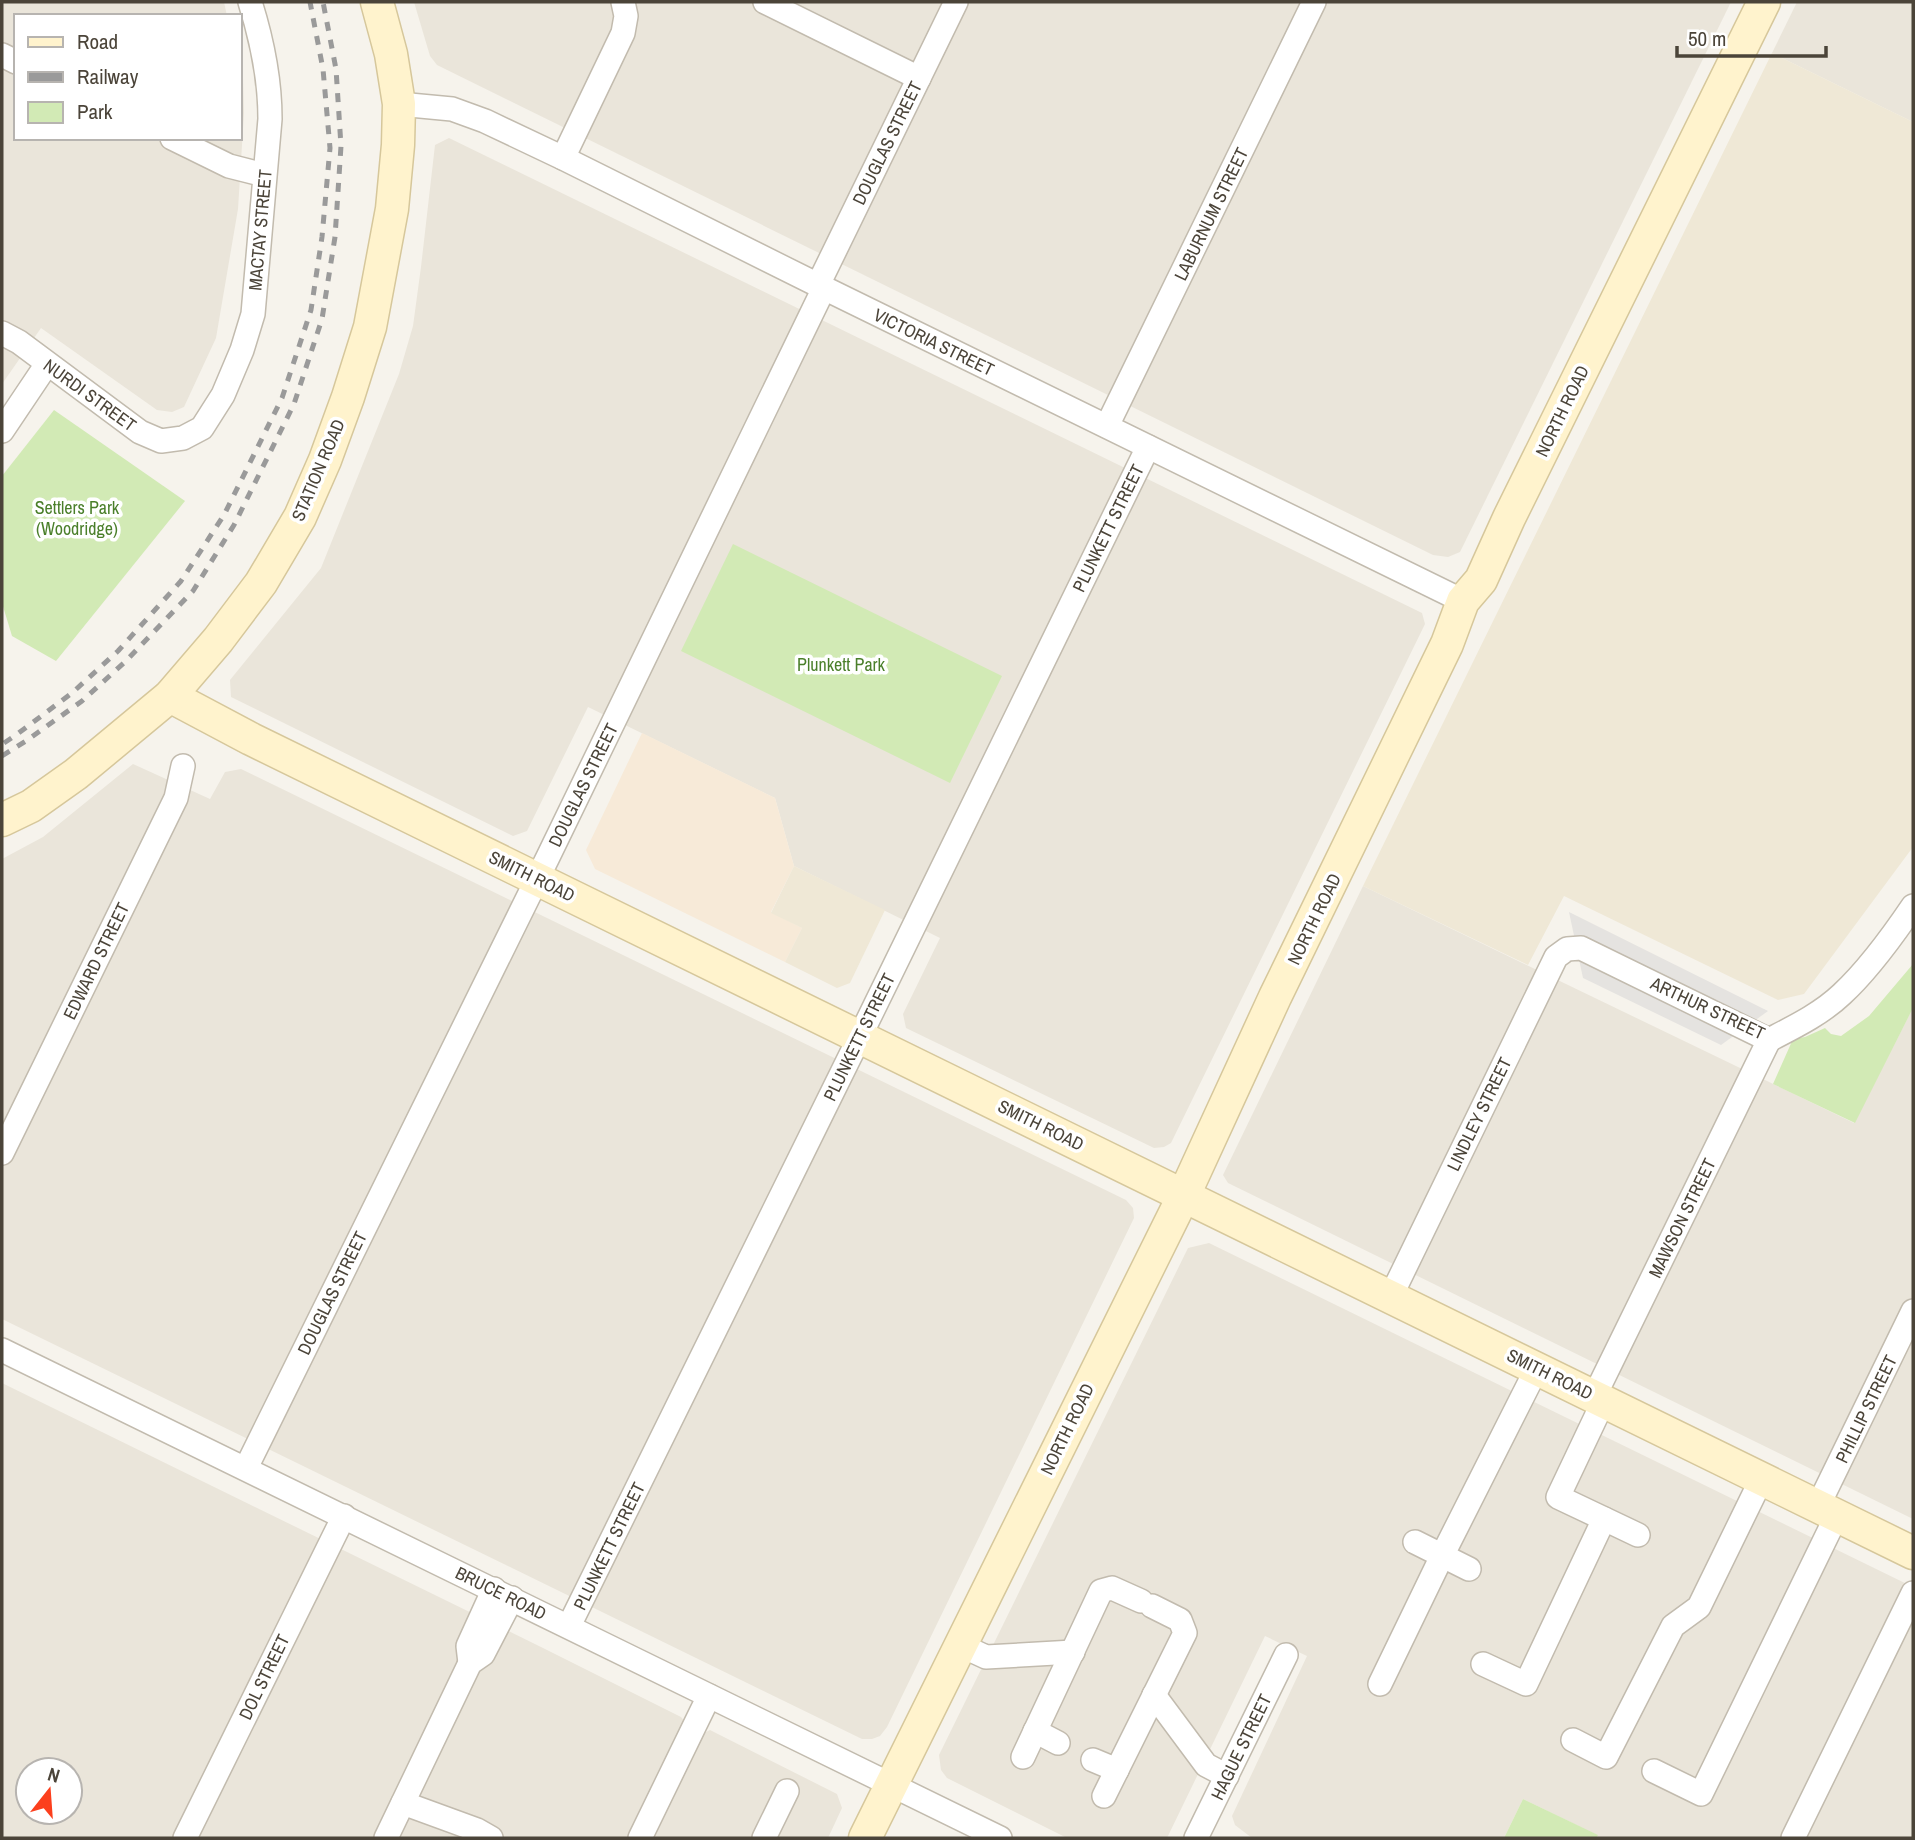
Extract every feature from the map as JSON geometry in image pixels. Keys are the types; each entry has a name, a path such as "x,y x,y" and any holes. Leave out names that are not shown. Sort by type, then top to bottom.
{"street":[{"name":"MACTAY STREET","path":"183,438 202,428 223,395 242,350 253,314 270,119 270,87 250,2"},
{"name":"STATION ROAD","path":"2,820 31,806 76,774 170,696 218,640 261,583 300,517 325,460 370,327 392,209 399,104 391,54 377,2"},
{"path":"621,40 626,21 623,2"},
{"path":"564,158 621,40 643,2"},
{"path":"765,2 919,78"},
{"name":"DOUGLAS STREET","path":"246,1468 537,878 957,2"},
{"name":"LABURNUM STREET","path":"1107,426 1314,2"},
{"name":"NORTH ROAD","path":"865,1838 1184,1195 1275,997 1447,644 1463,601 1481,580 1764,2"},
{"name":"VICTORIA STREET","path":"399,104 452,108 485,121 1463,601"},
{"path":"176,140 229,166 264,174"},
{"name":"NURDI STREET","path":"2,333 19,342 140,432 161,441 183,438"},
{"path":"2,431 47,364"},
{"name":"PLUNKETT STREET","path":"569,1626 1147,447"},
{"name":"SMITH ROAD","path":"170,696 1913,1553"},
{"name":"EDWARD STREET","path":"2,1153 176,798 183,766"},
{"name":"ARTHUR STREET","path":"1581,948 1769,1040 1806,1020 1841,996 1893,935 1913,906"},
{"name":"LINDLEY STREET","path":"1391,1296 1556,957 1567,949 1581,948"},
{"name":"MAWSON STREET","path":"1604,1520 1558,1497 1600,1398 1769,1040"},
{"name":"PHILLIP STREET","path":"1654,1771 1701,1794 1828,1510 1913,1311"},
{"name":"BRUCE ROAD","path":"2,1350 1000,1838"},
{"path":"1380,1684 1537,1368"},
{"path":"1573,1740 1606,1757 1672,1626 1699,1607 1762,1478"},
{"name":"DOL STREET","path":"185,1838 344,1516"},
{"path":"1483,1664 1526,1684 1604,1520 1638,1535"},
{"path":"1415,1542 1469,1569"},
{"path":"1023,1757 1101,1591 1112,1588 1146,1603 1180,1620 1185,1633 1104,1796"},
{"path":"1793,1838 1913,1593"},
{"path":"386,1838 470,1663 483,1654 503,1594"},
{"path":"960,1645 985,1657 1073,1652"},
{"name":"HAGUE STREET","path":"1197,1838 1286,1655"},
{"path":"1154,1695 1206,1765 1227,1776"},
{"path":"640,1838 709,1696"},
{"path":"1035,1731 1058,1743"},
{"path":"1093,1760 1117,1770"},
{"path":"765,1838 787,1791"},
{"path":"403,1803 477,1830 491,1838"}],"shaded area":[{"path":"2,2 224,2 227,14 14,14 14,140 242,140 242,74 244,113 238,209 216,338 184,407 172,412 157,410 41,328 2,384"},
{"path":"414,2 1731,2 1460,552 1448,557 1433,555 437,65 430,56"},
{"path":"1797,2 1913,2 1913,122 1772,53"},
{"path":"1772,53 1913,122 1913,847 1804,994 1778,1000 1564,896 1528,965 1363,886"},
{"path":"449,138 1422,613 1425,624 1171,1143 1154,1148 906,1028 903,1014 940,938 794,866 775,798 588,707 527,831 513,836 231,697 230,680 321,568 399,374 413,326 435,145"},
{"path":"642,733 775,798 794,866 771,912 802,928 785,962 595,869 586,850"},
{"path":"133,764 210,799 225,772 241,769 1126,1200 1133,1208 1134,1218 887,1727 880,1736 862,1739 2,1319 2,859 43,837"},
{"path":"794,866 885,910 850,983 837,988 785,962 802,928 771,913"},
{"path":"1363,886 1854,1123 1913,1008 1913,1519 1228,1183 1223,1175"},
{"path":"1569,912 1768,1011 1721,1045 1583,978"},
{"path":"1209,1243 1913,1587 1913,1838 1596,1838 1597,1835 1523,1799 1504,1838 1252,1838 1235,1825 1232,1816 1307,1656 1265,1636 1167,1838 1067,1838 947,1778 941,1770 939,1755 1188,1248"},
{"path":"2,1383 681,1717 700,1740 710,1730 837,1794 842,1808 828,1838 2,1838"}],"green space":[{"name":"Settlers Park (Woodridge)","path":"54,410 185,501 56,661 12,636 2,603 2,476"},
{"name":"Plunkett Park","path":"733,544 1002,676 950,783 681,651"},
{"path":"1913,964 1913,1008 1855,1123 1773,1084 1793,1039 1825,1028 1831,1034 1841,1036 1869,1016"},
{"path":"1523,1799 1598,1835 1596,1838 1504,1838"}],"railway":[{"path":"4,743 72,693 118,651 181,581 224,515 282,398 311,310 322,237 330,148 323,69 310,2"},
{"path":"2,756 82,701 126,661 193,591 234,525 294,404 322,319 335,237 341,146 336,69 323,2"}]}
